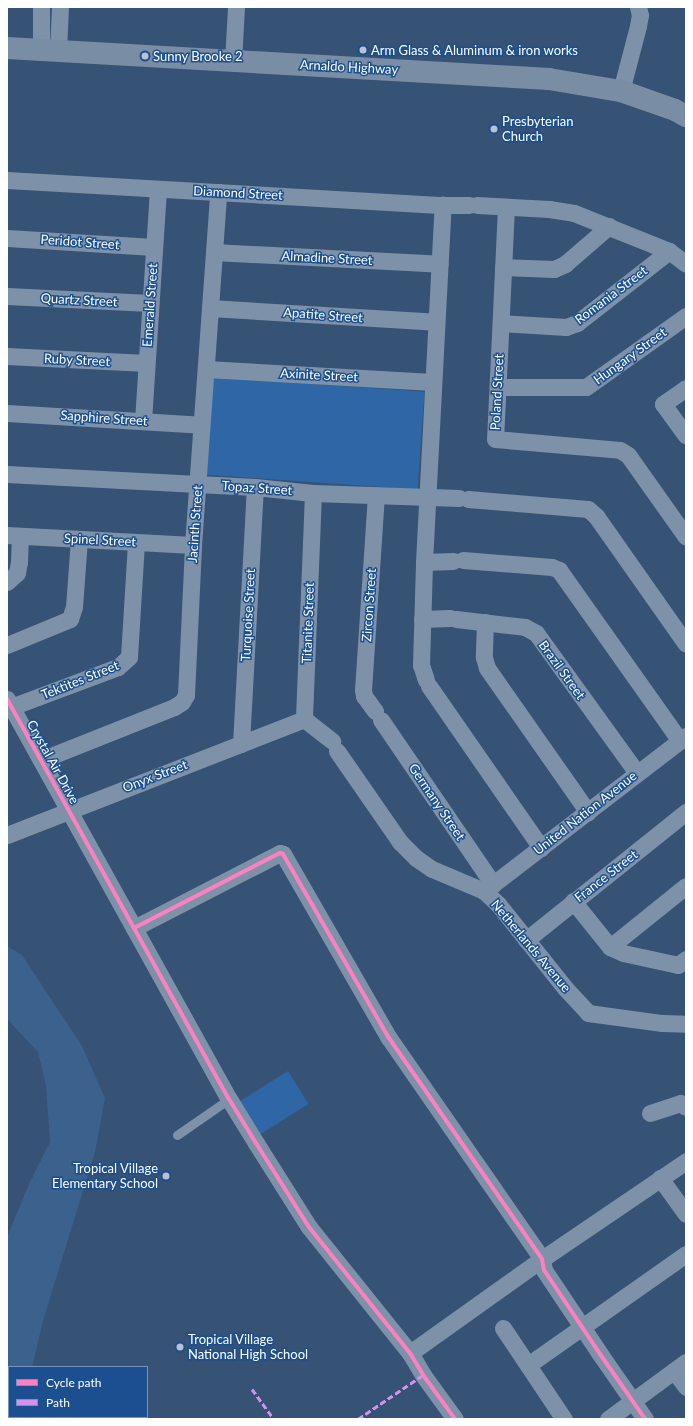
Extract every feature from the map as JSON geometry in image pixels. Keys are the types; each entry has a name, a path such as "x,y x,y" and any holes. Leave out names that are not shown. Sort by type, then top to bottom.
{"main road":[{"name":"Arnaldo Highway","path":"7,48 549,79 621,91 675,110 686,116"}],"street":[{"path":"41,7 50,50"},
{"path":"50,50 60,7"},
{"path":"233,61 236,7"},
{"path":"621,91 638,26 640,14 638,7"},
{"name":"Diamond Street","path":"7,180 443,205 550,209 574,213 609,226 669,251 686,264"},
{"name":"Emerald Street","path":"142,421 158,189"},
{"name":"Jacinth Street","path":"41,760 174,707 182,702 187,686 193,544 218,192"},
{"path":"443,205 427,497 421,665 427,683 541,848"},
{"name":"Poland Street","path":"506,207 495,439 620,450 624,452 628,455 686,537"},
{"path":"503,267 554,269 565,264 609,226"},
{"name":"Peridot Street","path":"7,238 154,247"},
{"name":"Romania Street","path":"501,323 566,327 577,323 669,251"},
{"name":"Almadine Street","path":"214,252 440,264"},
{"name":"Quartz Street","path":"7,296 150,304"},
{"name":"Apatite Street","path":"210,308 436,322"},
{"name":"Hungary Street","path":"498,387 586,387 686,316"},
{"name":"Ruby Street","path":"7,356 146,363"},
{"name":"Axinite Street","path":"206,369 433,382"},
{"path":"686,388 663,404 686,436"},
{"name":"Sapphire Street","path":"7,412 201,424"},
{"name":"Topaz Street","path":"7,474 255,487 313,493 463,499 588,509 596,516 686,644"},
{"name":"Turquoise Street","path":"241,744 255,487"},
{"name":"Titanite Street","path":"304,719 313,493"},
{"name":"Zircon Street","path":"376,496 363,690 364,696 378,715"},
{"path":"7,582 17,573 20,562 14,535"},
{"name":"Spinel Street","path":"14,535 193,544"},
{"path":"7,645 70,618 74,607 79,539"},
{"name":"Tektites Street","path":"9,703 118,667 129,657 136,542"},
{"path":"424,562 458,561 552,567 559,570 683,738"},
{"name":"Brazil Street","path":"422,619 453,619 525,627 536,634 637,773"},
{"path":"485,622 484,657 487,668 588,812"},
{"name":"Crystal Air Drive","path":"9,703 229,1099 309,1227 410,1353 423,1375 454,1419"},
{"name":"Germany Street","path":"378,715 488,888"},
{"name":"Onyx Street","path":"8,832 69,810 304,719"},
{"name":"Netherlands Avenue","path":"304,719 334,746 400,842 416,858 432,869 488,888 498,904 526,940 565,988 588,1013 662,1023 686,1024"},
{"name":"United Nation Avenue","path":"488,888 683,738"},
{"name":"France Street","path":"526,940 686,812"},
{"path":"134,928 280,853 283,854 389,1038 542,1260 544,1270 645,1419"},
{"path":"610,946 686,886"},
{"path":"573,901 610,946 624,953 678,965 686,958"},
{"path":"650,1113 680,1103 686,1107"},
{"path":"410,1353 686,1161"},
{"path":"660,1178 686,1214"},
{"path":"528,1365 686,1254"},
{"path":"503,1328 564,1419"},
{"path":"608,1419 680,1367 686,1387"}],"lane":[{"path":"177,1135 229,1099"}],"shaded area":[{"path":"213,377 424,392 418,490 206,475"},
{"path":"7,946 22,955 82,1046 105,1098 95,1152 43,1321 32,1366 8,1366 8,1418 41,1419 7,1419 7,1237 29,1184 50,1142 46,1086 38,1052 7,1019"},
{"path":"288,1071 309,1104 260,1134 240,1101"}],"marked path":[{"path":"358,1419 423,1375"},
{"path":"252,1389 274,1419"}],"cycle path":[{"path":"7,699 229,1099 256,1143 309,1227 410,1353 423,1375 455,1419"},
{"path":"134,928 280,853 283,854 389,1038 542,1259 544,1270 645,1419"}],"place":[{"name":"Arm Glass & Aluminum & iron works","path":"363,50"},
{"name":"Sunny Brooke 2","path":"145,56"},
{"name":"Presbyterian Church","path":"494,129"},
{"name":"Tropical Village Elementary School","path":"166,1176"},
{"name":"Tropical Village National High School","path":"180,1347"}]}
